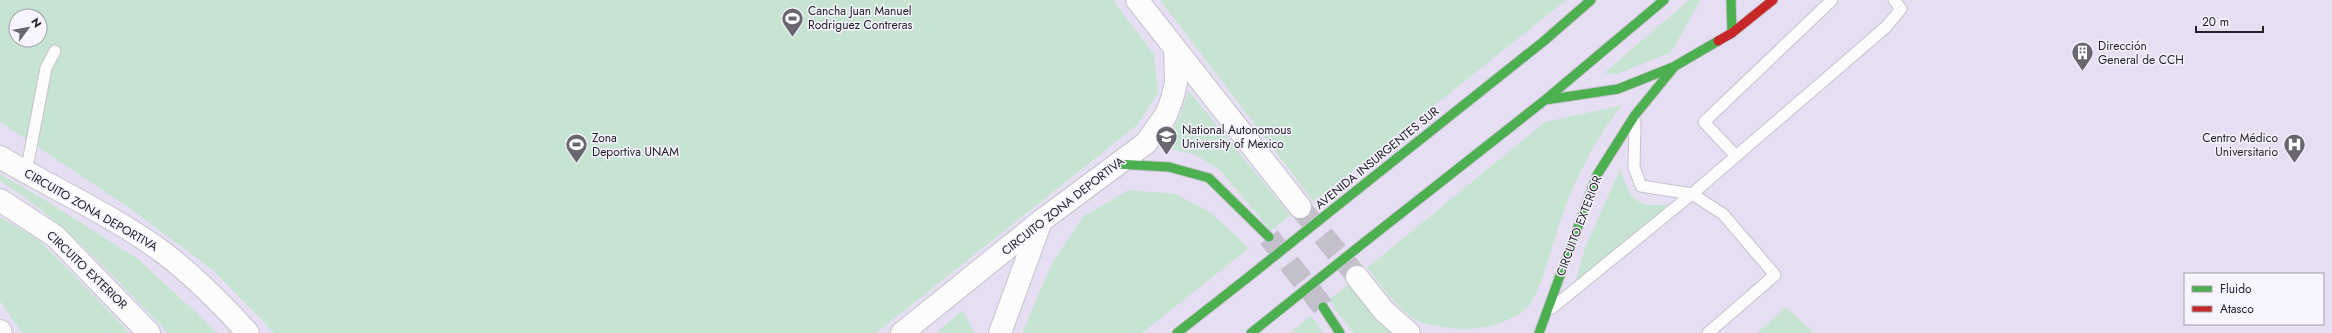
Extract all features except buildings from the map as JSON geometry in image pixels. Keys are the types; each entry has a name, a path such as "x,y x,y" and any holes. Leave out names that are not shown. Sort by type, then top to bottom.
{"main road":[{"name":"AVENIDA INSURGENTES SUR","path":"1177,333 1544,41 1591,0"},
{"path":"1251,333 1545,100 1664,0"},
{"path":"1731,0 1732,33"},
{"name":"CIRCUITO EXTERIOR","path":"1539,333 1544,315 1597,175 1635,115 1675,66 1732,33 1773,0"},
{"path":"1545,100 1618,89 1675,66"},
{"path":"1117,164 1169,167 1209,178 1268,237"},
{"path":"1323,307 1340,333"}],"street":[{"path":"1138,0 1175,50 1300,207"},
{"name":"CIRCUITO ZONA DEPORTIVA","path":"902,333 1041,221 1146,143 1166,115 1176,83 1175,50"},
{"name":"CIRCUITO ZONA DEPORTIVA","path":"0,158 104,216 163,253 199,282 248,333"},
{"name":"CIRCUITO EXTERIOR","path":"0,200 55,236 149,333"},
{"path":"1000,333 1041,221"},
{"path":"1357,277 1384,311 1409,333"}],"lane":[{"path":"1736,156 1704,122 1832,0"},
{"path":"1544,315 1692,194 1886,27 1901,9 1894,0"},
{"path":"26,173 46,68 55,51"},
{"path":"1635,115 1634,167 1641,186 1692,194 1723,214 1775,275 1708,333"}],"shaded area":[{"name":"National Autonomous University of Mexico","path":"0,0 2332,0 2332,333 0,333"}],"green space":[{"name":"Zona Deportiva UNAM","path":"0,0 1113,0 1154,54 1158,93 1137,125 876,333 274,333 213,270 125,205 0,122"},
{"path":"1160,0 1566,0 1314,202"},
{"path":"1689,0 1701,0 1671,52 1617,74 1604,73"},
{"path":"1188,90 1290,215 1271,231 1220,170 1194,154 1161,147 1178,120 1184,106"},
{"path":"1622,105 1588,157 1574,184 1538,290 1528,307 1517,316 1490,326 1460,329 1445,328 1417,321 1402,310 1367,268 1545,122"},
{"path":"1620,169 1628,189 1632,196 1637,200 1651,205 1673,204 1574,287 1585,248"},
{"path":"0,174 45,200 138,259 218,333 168,333 68,232 24,197 0,181"},
{"path":"1128,190 1175,194 1211,213 1249,248 1142,333 1022,333 1052,263 1084,216"},
{"path":"0,217 38,239 130,333 22,333 0,301"},
{"path":"1352,282 1393,333 1354,333 1328,300"},
{"path":"1786,307 1814,333 1757,333"},
{"path":"963,310 974,333 936,333"},
{"path":"1311,316 1324,333 1290,333"}],"tunnel":[{"path":"1302,210 1355,274"},
{"path":"1269,237 1323,307"}],"traffic: fast":[{"path":"1337,206 1544,41 1591,0"},
{"path":"1366,241 1545,100 1664,0"},
{"path":"1731,0 1732,33"},
{"path":"1539,333 1597,175 1635,115 1675,66 1718,41"},
{"path":"1545,100 1618,89 1673,67"},
{"path":"1117,164 1169,167 1209,178 1269,237"},
{"path":"1251,275 1337,206"},
{"path":"1281,309 1366,241"},
{"path":"1177,333 1251,275"},
{"path":"1323,307 1340,333"},
{"path":"1251,333 1281,309"}],"traffic: jam":[{"path":"1718,41 1732,33 1773,0"}],"place":[{"name":"Cancha Juan Manuel Rodriguez Contreras","path":"793,38"},
{"name":"Dirección General de CCH","path":"2082,72"},
{"name":"National Autonomous University of Mexico","path":"1166,156"},
{"name":"Zona Deportiva UNAM","path":"576,164"},
{"name":"Centro Médico Universitario","path":"2294,164"}]}
